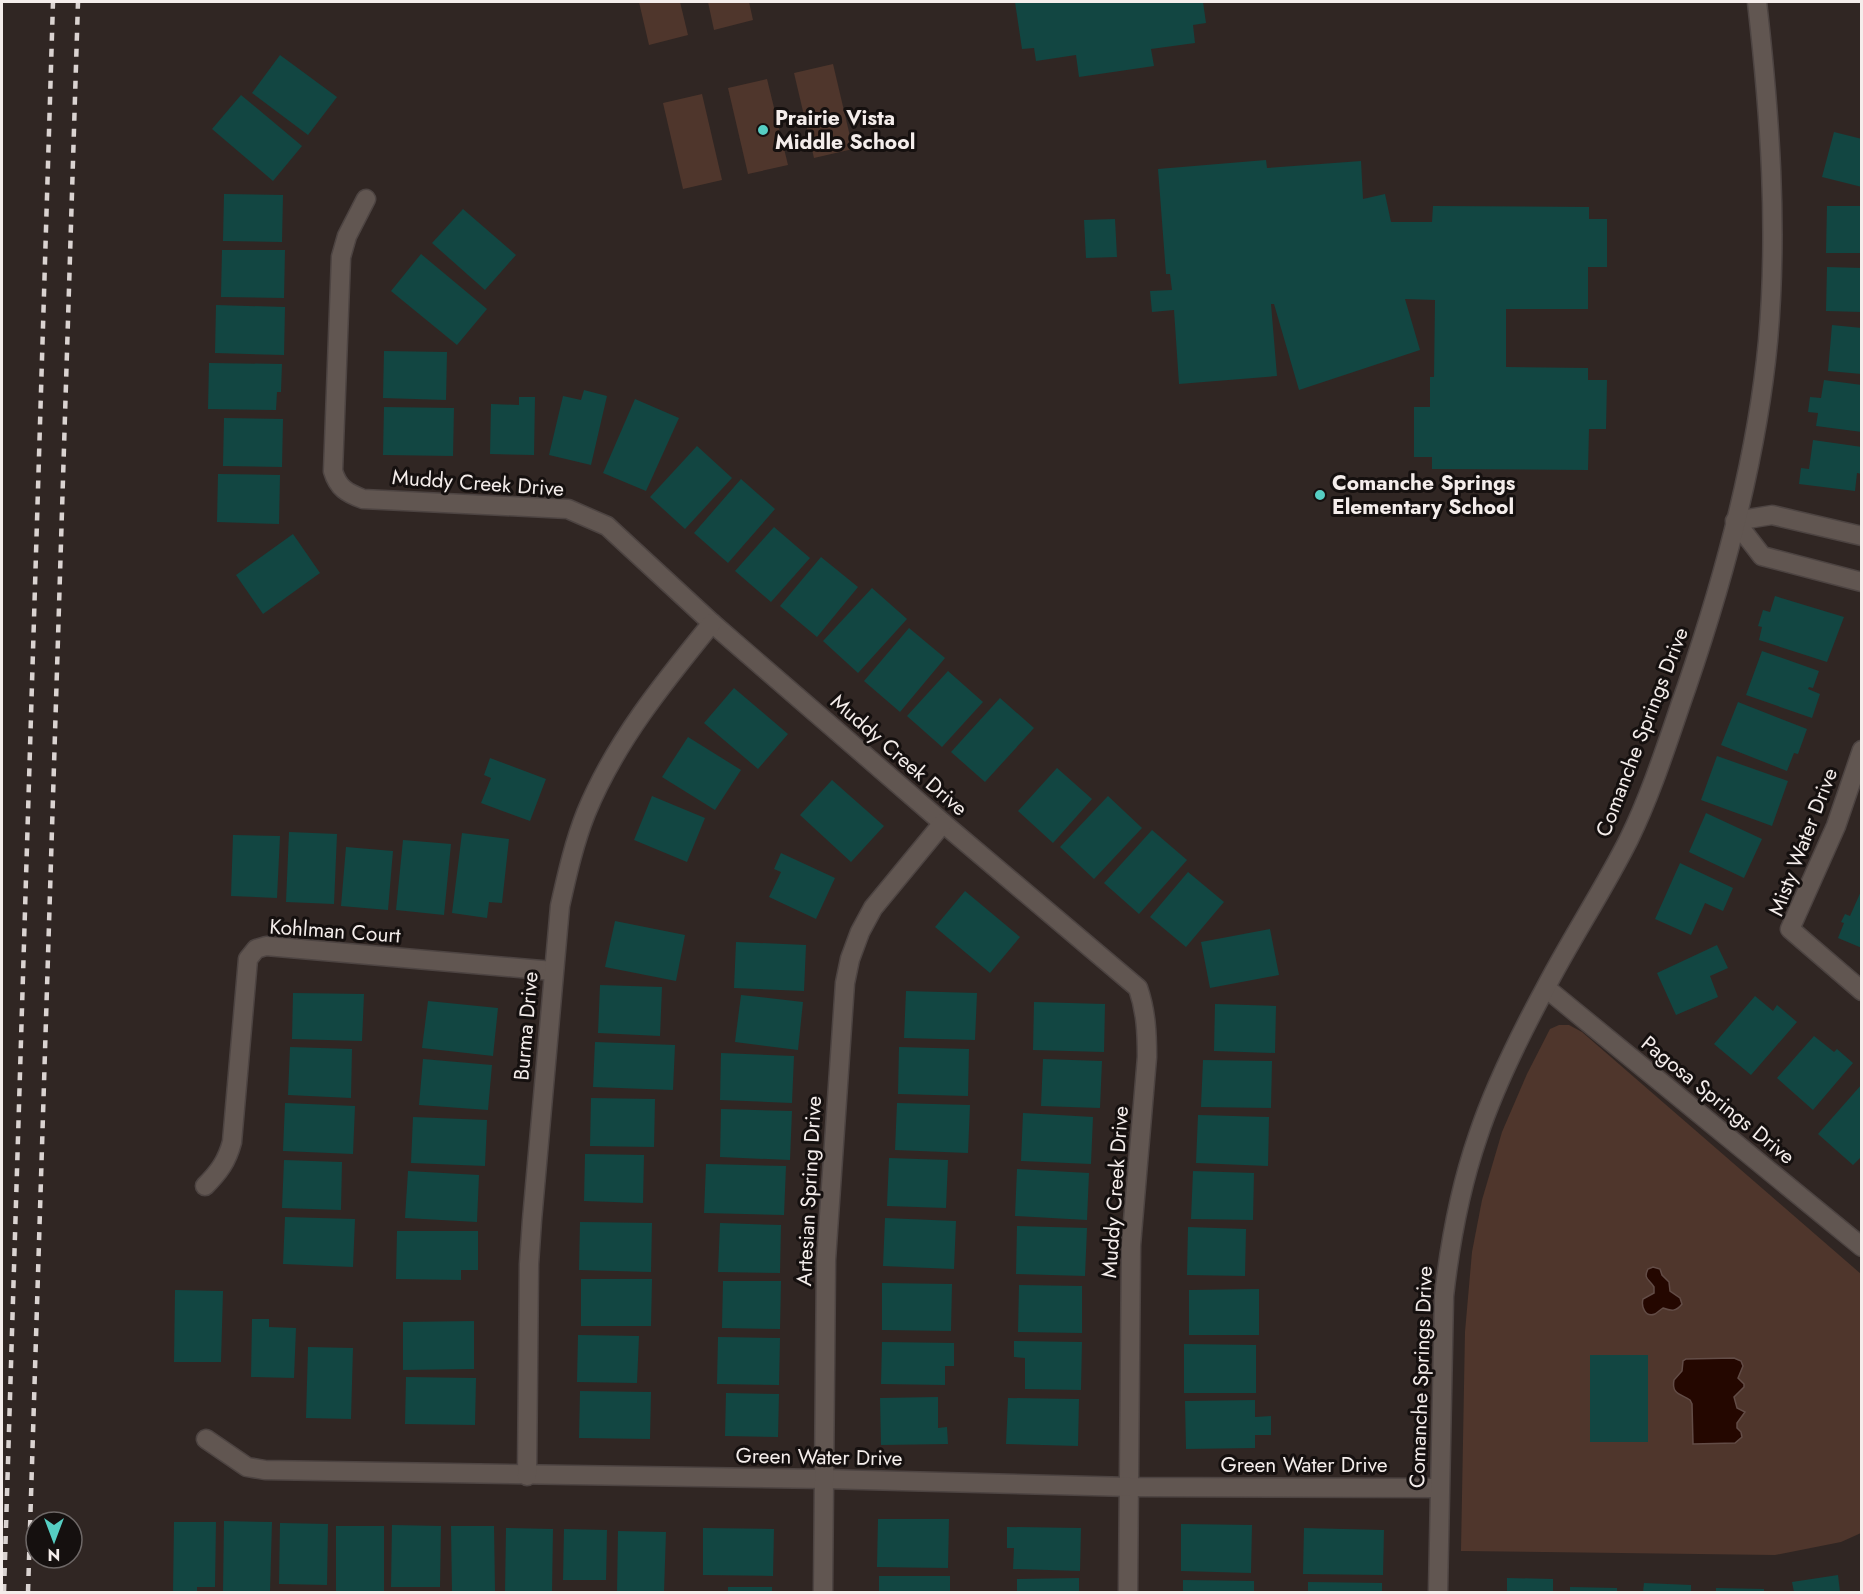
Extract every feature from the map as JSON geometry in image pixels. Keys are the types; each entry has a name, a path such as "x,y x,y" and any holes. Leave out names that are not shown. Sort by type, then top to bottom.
{"street":[{"name":"Comanche Springs Drive","path":"1438,1593 1442,1329 1448,1257 1455,1219 1477,1138 1506,1068 1546,988 1630,836 1652,782 1700,648 1736,521 1760,404 1768,343 1773,211 1770,136 1757,2"},
{"name":"Muddy Creek Drive","path":"366,199 346,236 341,257 333,471 337,484 349,494 363,499 568,509 607,526 712,623 1138,988 1144,1006 1147,1028 1147,1057 1131,1245 1128,1593"},
{"path":"1862,536 1772,515 1736,521 1762,556 1862,582"},
{"name":"Burma Drive","path":"527,1476 529,1264 560,906 571,858 586,813 630,731 669,675 712,623"},
{"name":"Misty Water Drive","path":"1862,750 1836,826 1790,929 1862,992"},
{"name":"Artesian Spring Drive","path":"823,1593 827,1216 845,983 850,959 860,932 873,908 943,823"},
{"name":"Kohlman Court","path":"205,1186 222,1169 228,1158 232,1142 249,959 256,949 266,946 553,971"},
{"name":"Pagosa Springs Drive","path":"1546,988 1862,1247"},
{"name":"Green Water Drive","path":"206,1439 247,1467 265,1470 824,1479 1130,1487 1439,1488"}],"shaded area":[{"path":"639,2 680,2 688,35 649,45"},
{"path":"708,2 749,2 753,20 714,30"},
{"path":"833,64 853,149 814,158 794,73"},
{"path":"767,79 788,165 748,174 728,88"},
{"path":"702,94 722,180 683,189 663,103"},
{"path":"1559,1025 1569,1025 1582,1032 1861,1274 1861,1533 1841,1542 1775,1555 1461,1551 1465,1332 1472,1252 1482,1200 1502,1132 1527,1074 1550,1029"},
{"path":"1653,1267 1660,1269 1669,1282 1670,1291 1680,1298 1682,1304 1675,1310 1663,1308 1652,1315 1644,1311 1643,1299 1654,1293 1654,1287 1646,1275 1648,1269"},
{"path":"1734,1358 1741,1361 1743,1366 1738,1378 1744,1387 1734,1397 1737,1408 1745,1412 1737,1423 1742,1437 1735,1443 1693,1444 1692,1404 1690,1400 1675,1391 1673,1385 1674,1380 1682,1371 1683,1361 1686,1359"}],"building":[{"path":"1015,2 1203,2 1206,23 1193,25 1195,43 1151,49 1154,66 1079,77 1076,55 1036,61 1034,48 1022,49"},
{"path":"280,55 337,97 308,135 252,93"},
{"path":"241,95 302,146 273,181 212,129"},
{"path":"1834,132 1862,139 1862,187 1822,177"},
{"path":"1266,160 1267,168 1361,161 1363,199 1385,194 1391,222 1432,222 1433,206 1589,207 1589,219 1607,219 1607,267 1588,267 1588,309 1506,309 1506,367 1588,368 1588,380 1607,380 1606,429 1589,429 1588,470 1432,469 1432,457 1414,457 1414,407 1430,407 1430,377 1434,377 1435,300 1405,299 1420,350 1299,390 1274,304 1271,304 1277,376 1179,384 1174,310 1152,312 1150,291 1172,290 1170,274 1166,274 1158,169"},
{"path":"224,194 283,195 282,242 223,241"},
{"path":"1827,206 1862,206 1862,253 1826,253"},
{"path":"463,209 516,255 485,290 432,243"},
{"path":"1115,219 1117,257 1086,258 1084,220"},
{"path":"222,250 285,250 284,298 221,297"},
{"path":"421,254 487,309 457,345 391,291"},
{"path":"1827,267 1862,268 1862,312 1826,311"},
{"path":"216,305 285,307 284,355 215,353"},
{"path":"1832,325 1862,328 1862,374 1828,371"},
{"path":"384,351 447,352 446,400 383,398"},
{"path":"209,363 282,364 281,392 277,392 276,410 208,409"},
{"path":"1824,380 1862,385 1862,432 1816,426 1818,413 1808,412 1810,397 1821,398"},
{"path":"584,390 607,396 591,465 549,455 563,396 581,400"},
{"path":"519,397 535,397 534,455 490,454 491,404 519,405"},
{"path":"635,399 679,418 646,491 603,473"},
{"path":"384,407 454,408 453,456 383,455"},
{"path":"224,418 283,419 282,467 223,466"},
{"path":"1813,440 1862,447 1862,474 1857,473 1855,491 1799,484 1801,468 1809,469"},
{"path":"697,446 732,478 685,529 650,497"},
{"path":"218,474 280,475 279,524 217,522"},
{"path":"741,479 775,509 728,563 694,533"},
{"path":"774,527 810,558 771,602 735,571"},
{"path":"293,534 320,573 263,614 236,575"},
{"path":"821,557 858,587 817,637 780,606"},
{"path":"872,588 907,619 858,673 823,641"},
{"path":"1775,596 1844,617 1827,662 1759,640 1762,627 1758,626 1763,610 1770,612"},
{"path":"909,628 945,658 900,712 864,681"},
{"path":"1762,651 1819,671 1813,688 1808,689 1820,694 1812,718 1746,695"},
{"path":"948,671 983,702 942,747 907,716"},
{"path":"734,688 788,734 758,769 704,723"},
{"path":"1000,698 1034,728 985,782 951,752"},
{"path":"1738,702 1807,729 1798,754 1794,753 1787,771 1721,745"},
{"path":"688,737 741,770 715,810 662,777"},
{"path":"1717,756 1788,781 1772,826 1701,800"},
{"path":"490,758 546,779 530,821 481,803 491,778 484,775"},
{"path":"1057,768 1092,799 1053,843 1018,811"},
{"path":"832,780 884,826 851,862 800,815"},
{"path":"652,796 705,818 687,862 634,840"},
{"path":"1108,796 1142,828 1094,879 1060,847"},
{"path":"1706,813 1762,839 1744,878 1689,852"},
{"path":"1152,830 1187,860 1139,914 1104,883"},
{"path":"289,832 337,834 334,904 286,902"},
{"path":"462,833 509,839 502,903 489,902 487,918 452,913"},
{"path":"233,835 280,836 277,898 231,896"},
{"path":"403,840 451,844 444,915 396,910"},
{"path":"346,847 393,851 388,910 341,906"},
{"path":"781,853 835,878 816,919 769,897 781,872 774,869"},
{"path":"1680,863 1733,888 1723,911 1705,903 1691,935 1655,919"},
{"path":"1188,872 1224,902 1186,947 1150,917"},
{"path":"1862,889 1862,948 1838,938 1844,923 1841,922 1845,914 1850,916"},
{"path":"965,891 1020,937 990,973 935,927"},
{"path":"615,921 685,935 676,981 605,967"},
{"path":"1270,929 1279,975 1210,988 1201,942"},
{"path":"736,942 806,945 804,991 734,988"},
{"path":"1717,945 1728,968 1710,976 1718,997 1676,1015 1657,973"},
{"path":"600,985 662,987 660,1036 598,1033"},
{"path":"906,991 977,993 975,1040 904,1038"},
{"path":"293,993 364,994 362,1041 292,1039"},
{"path":"741,995 803,1002 798,1050 735,1042"},
{"path":"1755,996 1773,1011 1777,1005 1797,1022 1751,1075 1714,1044"},
{"path":"428,1001 498,1008 493,1056 422,1048"},
{"path":"1034,1002 1105,1004 1104,1052 1033,1050"},
{"path":"1215,1004 1276,1006 1275,1053 1214,1051"},
{"path":"1814,1036 1834,1052 1837,1049 1853,1063 1813,1110 1777,1078"},
{"path":"595,1042 675,1045 673,1090 593,1087"},
{"path":"290,1047 352,1049 351,1098 288,1095"},
{"path":"899,1047 969,1049 968,1096 898,1094"},
{"path":"721,1053 794,1056 792,1103 720,1100"},
{"path":"423,1059 492,1065 488,1110 419,1105"},
{"path":"1043,1059 1102,1061 1100,1108 1041,1106"},
{"path":"1203,1060 1272,1061 1271,1108 1201,1107"},
{"path":"1862,1084 1862,1156 1853,1165 1818,1134"},
{"path":"591,1098 655,1099 654,1147 590,1146"},
{"path":"285,1103 355,1106 353,1154 283,1151"},
{"path":"897,1103 970,1105 968,1153 895,1150"},
{"path":"721,1109 792,1111 790,1160 720,1157"},
{"path":"1023,1113 1093,1117 1091,1164 1021,1161"},
{"path":"1198,1115 1269,1117 1268,1166 1196,1163"},
{"path":"413,1117 487,1120 485,1166 411,1163"},
{"path":"585,1154 644,1155 643,1203 584,1201"},
{"path":"889,1158 948,1160 946,1208 887,1206"},
{"path":"284,1160 342,1162 341,1210 282,1208"},
{"path":"706,1164 786,1166 784,1215 704,1213"},
{"path":"1017,1169 1089,1173 1087,1220 1015,1216"},
{"path":"408,1171 479,1175 477,1222 405,1218"},
{"path":"1193,1171 1254,1173 1253,1220 1191,1219"},
{"path":"285,1217 355,1219 353,1267 283,1264"},
{"path":"885,1218 956,1221 954,1269 883,1266"},
{"path":"580,1222 652,1223 651,1272 579,1270"},
{"path":"720,1223 781,1225 780,1273 718,1272"},
{"path":"1017,1226 1087,1228 1085,1276 1016,1274"},
{"path":"1188,1227 1246,1229 1245,1276 1187,1275"},
{"path":"397,1231 478,1231 478,1270 461,1270 461,1280 396,1279"},
{"path":"581,1279 652,1279 651,1326 581,1326"},
{"path":"723,1281 781,1281 780,1329 722,1328"},
{"path":"882,1283 952,1284 951,1331 882,1330"},
{"path":"1019,1285 1082,1286 1082,1333 1018,1332"},
{"path":"1259,1289 1259,1335 1189,1335 1189,1290"},
{"path":"175,1290 223,1291 221,1362 174,1362"},
{"path":"252,1319 269,1319 269,1327 296,1328 294,1378 251,1377"},
{"path":"474,1321 474,1369 403,1370 403,1322"},
{"path":"578,1335 639,1336 637,1383 577,1382"},
{"path":"718,1337 780,1338 779,1385 717,1384"},
{"path":"1014,1341 1082,1342 1081,1390 1025,1389 1025,1358 1014,1357"},
{"path":"882,1342 954,1343 954,1366 945,1366 945,1385 881,1384"},
{"path":"1184,1344 1256,1345 1256,1393 1184,1393"},
{"path":"308,1347 353,1348 351,1419 306,1418"},
{"path":"1590,1355 1648,1355 1648,1442 1590,1442"},
{"path":"406,1377 476,1378 475,1425 405,1424"},
{"path":"580,1391 651,1392 650,1439 579,1438"},
{"path":"726,1393 779,1394 778,1437 725,1436"},
{"path":"938,1397 938,1428 947,1427 948,1444 881,1445 880,1398"},
{"path":"1008,1398 1079,1399 1078,1446 1006,1444"},
{"path":"1255,1400 1255,1417 1271,1416 1271,1435 1255,1435 1255,1448 1186,1449 1185,1401"},
{"path":"878,1519 949,1519 948,1568 877,1567"},
{"path":"224,1521 272,1522 270,1592 223,1592"},
{"path":"174,1522 216,1522 215,1587 197,1587 197,1592 173,1592"},
{"path":"280,1523 328,1524 327,1585 279,1584"},
{"path":"1181,1524 1252,1525 1251,1573 1181,1571"},
{"path":"392,1525 441,1526 440,1587 391,1587"},
{"path":"336,1526 384,1526 384,1592 336,1592"},
{"path":"451,1526 494,1526 495,1591 452,1592"},
{"path":"1007,1527 1081,1528 1080,1571 1013,1569 1014,1548 1007,1548"},
{"path":"506,1528 553,1529 552,1592 505,1592"},
{"path":"703,1528 774,1529 773,1576 703,1575"},
{"path":"1304,1528 1384,1530 1383,1575 1303,1574"},
{"path":"564,1529 607,1530 606,1580 563,1580"},
{"path":"618,1531 666,1532 664,1592 617,1592"},
{"path":"1838,1575 1840,1592 1794,1592 1792,1582"},
{"path":"879,1576 950,1576 950,1592 879,1592"},
{"path":"1079,1578 1079,1592 1017,1592 1017,1579"},
{"path":"1507,1578 1553,1579 1553,1592 1507,1592"},
{"path":"1183,1580 1254,1581 1254,1592 1183,1592"},
{"path":"1308,1582 1382,1583 1382,1592 1308,1592"},
{"path":"1644,1583 1691,1585 1691,1592 1643,1592"},
{"path":"728,1587 772,1587 772,1592 728,1592"},
{"path":"1570,1587 1617,1588 1617,1592 1570,1592"},
{"path":"1716,1588 1764,1589 1764,1592 1716,1592"}],"railway":[{"path":"4,1592 53,2"},
{"path":"28,1592 78,2"}],"place":[{"name":"Prairie Vista Middle School","path":"763,130"},
{"name":"Comanche Springs Elementary School","path":"1320,495"}]}
